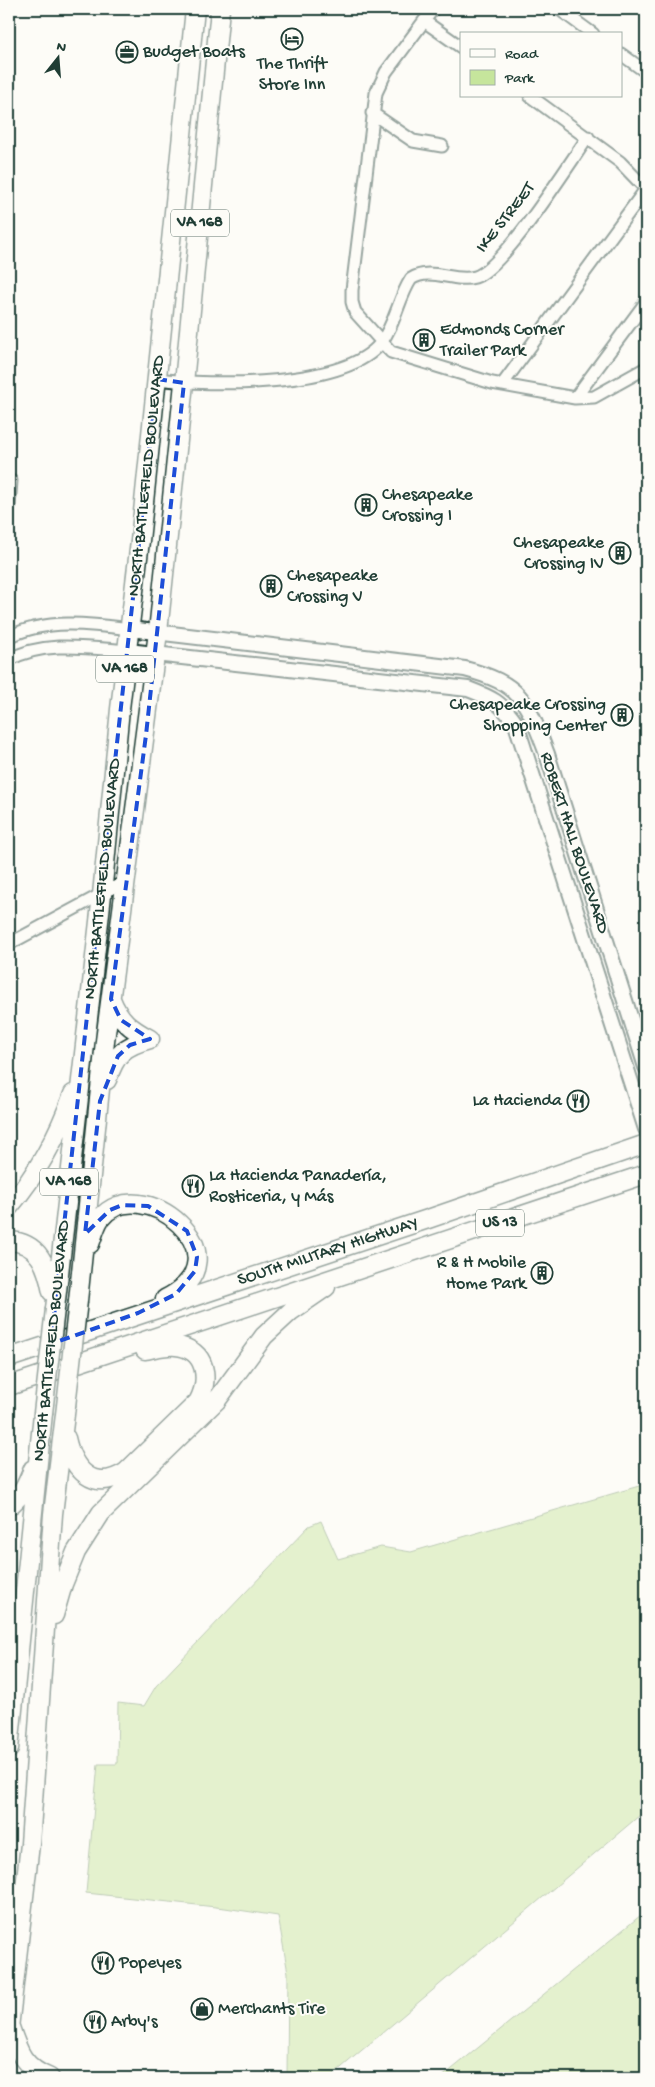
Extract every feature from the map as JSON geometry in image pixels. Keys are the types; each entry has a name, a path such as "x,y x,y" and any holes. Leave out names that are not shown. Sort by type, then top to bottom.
{"main road":[{"name":"NORTH BATTLEFIELD BOULEVARD","path":"9,1749 54,1308 102,895 195,9"},
{"name":"NORTH BATTLEFIELD BOULEVARD","path":"9,2026 30,1844 54,1514 111,999 158,632 220,9"},
{"path":"100,1101 118,1056 130,1045 150,1039 121,1020 111,999"},
{"path":"9,1207 40,1167 54,1141 76,1085 84,1055"},
{"name":"SOUTH MILITARY HIGHWAY","path":"9,1357 92,1331 646,1144"},
{"name":"SOUTH MILITARY HIGHWAY","path":"9,1387 646,1174"},
{"path":"78,1301 94,1232 100,1220 110,1210 128,1204 148,1206 175,1220 187,1231 194,1243 197,1257 195,1271 189,1283 182,1289 138,1313 92,1331"},
{"path":"9,1241 28,1245 38,1253 45,1263 54,1308"},
{"path":"9,1759 24,1726 28,1684 43,1658 63,1584 76,1552 101,1513 217,1400 264,1336 291,1311 321,1290 354,1272"},
{"path":"66,1406 66,1438 70,1456 86,1475 107,1480 126,1472 198,1402 204,1392 206,1380 204,1367 188,1349 176,1346 88,1360"},
{"path":"9,1506 18,1499 25,1488 40,1445"},
{"path":"9,1622 16,1691"},
{"path":"9,2026 21,2057 31,2067 50,2078"}],"street":[{"path":"433,9 382,79 376,93 372,113 352,302 354,312 391,352 502,386 576,398 599,396 625,378 646,368"},
{"path":"559,9 591,32"},
{"path":"424,21 460,46"},
{"path":"622,55 646,72"},
{"path":"502,386 646,189 624,165 533,98"},
{"path":"372,113 413,140 442,146"},
{"name":"IKE STREET","path":"381,343 411,279 424,273 464,278 476,277 487,271 518,234 588,137"},
{"path":"576,398 646,302"},
{"path":"157,379 184,383 284,381 310,377 370,354 381,343"},
{"path":"9,480 11,480 9,507"},
{"path":"9,637 26,629 45,625 130,628"},
{"name":"ROBERT HALL BOULEVARD","path":"130,628 465,669 494,677 510,686 524,702 534,720 547,754 646,1067"},
{"path":"9,660 45,648 65,646 128,651"},
{"name":"ROBERT HALL BOULEVARD","path":"128,651 468,690 491,698 505,708 516,724 646,1129"},
{"path":"438,686 463,679 498,686 510,686"},
{"path":"9,944 126,881"}],"highlighted area":[{"path":"157,379 184,383 146,735 111,999 121,1020 150,1039 130,1045 118,1056 100,1101 85,1234 110,1210 122,1205 148,1206 187,1231 197,1257 195,1271 176,1294 138,1313 51,1344"}],"green space":[{"path":"646,1484 646,1810 329,2078 287,2078 288,1973 278,1916 225,1908 86,1893 98,1764 117,1764 118,1703 144,1706 156,1686 309,1526 321,1521 338,1559 381,1547 411,1552"},
{"path":"646,1911 646,2078 441,2078"}],"place":[{"name":"The Thrift Store Inn","path":"292,39"},
{"name":"Budget Boats","path":"127,52"},
{"name":"Edmonds Corner Trailer Park","path":"424,340"},
{"name":"Chesapeake Crossing I","path":"366,505"},
{"name":"Chesapeake Crossing IV","path":"620,553"},
{"name":"Chesapeake Crossing V","path":"271,586"},
{"name":"Chesapeake Crossing Shopping Center","path":"622,715"},
{"name":"La Hacienda","path":"578,1101"},
{"name":"La Hacienda Panadería, Rosticeria, y Más","path":"193,1186"},
{"name":"R & H Mobile Home Park","path":"542,1273"},
{"name":"Popeyes","path":"103,1963"},
{"name":"Merchants Tire","path":"202,2009"},
{"name":"Arby's","path":"95,2022"}]}
